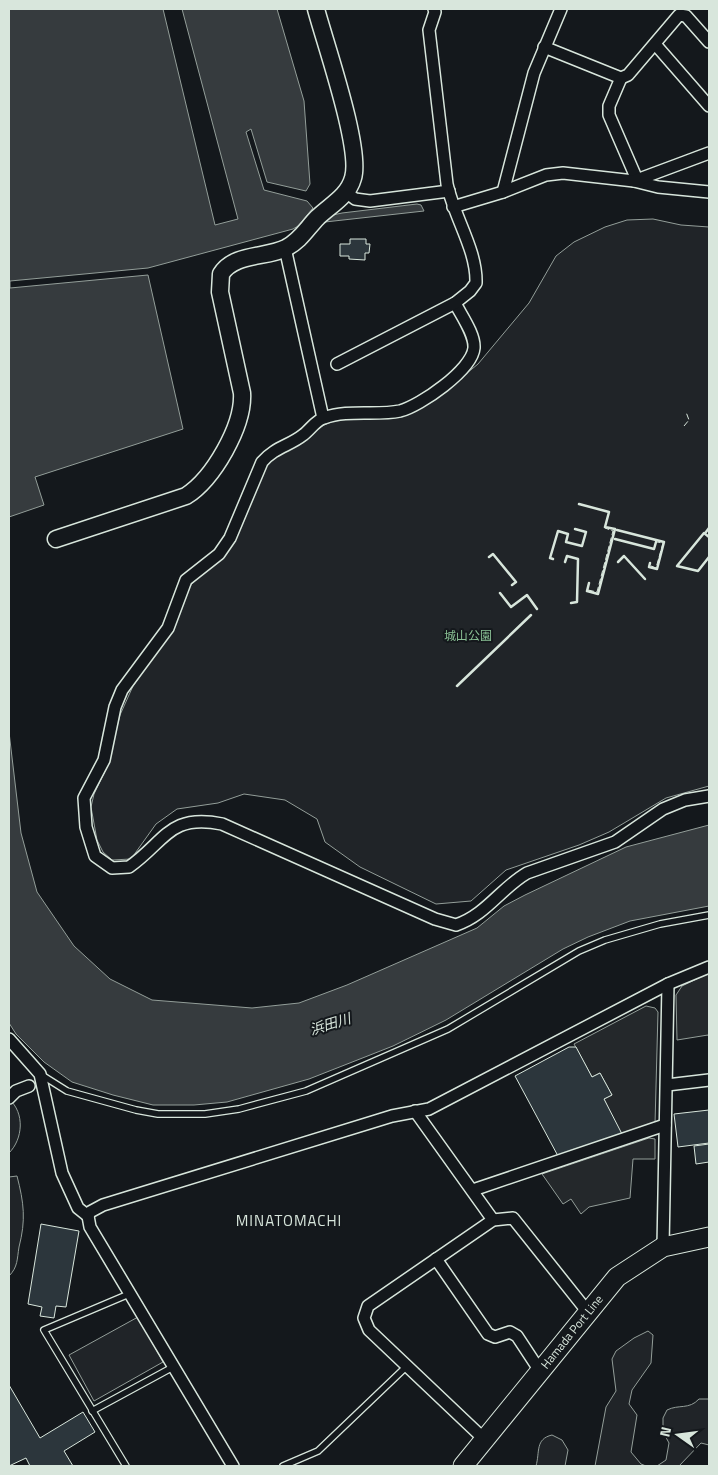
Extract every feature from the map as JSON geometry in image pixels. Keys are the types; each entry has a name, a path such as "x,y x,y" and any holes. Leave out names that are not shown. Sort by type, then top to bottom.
{"main road":[{"name":"Hamada Port Line","path":"463,1466 587,1311 622,1273 663,1247 709,1237"}],"street":[{"path":"56,539 186,496 202,484 237,425 243,404 220,292 221,274 224,268 238,260 285,248 302,237 316,219 346,192 355,170 354,146 316,9"},
{"path":"503,192 534,73 561,9"},
{"path":"337,364 455,303 470,291 476,283 477,273 449,191 429,30 437,10"},
{"path":"634,181 635,174 609,115 609,106 621,78 628,75 675,17 686,16 709,42"},
{"path":"655,44 708,100"},
{"path":"544,47 621,78"},
{"path":"634,181 709,153"},
{"path":"453,207 503,192 546,175 563,173 634,181 658,187 709,192"},
{"path":"346,192 356,199 370,201 449,191"},
{"path":"285,248 323,418"},
{"path":"455,303 469,331 474,347 467,363 434,393 404,410 360,412 323,418 303,436 271,452 262,462 230,538 219,554 186,580 168,628 122,690 115,707 104,760 84,798 86,828 95,856 112,868 129,867 164,834 178,826 208,821 222,824 434,919 456,925 478,914 496,900 516,879 526,873 614,842 652,816 674,804 709,796"},
{"path":"88,1216 94,1209 103,1205 173,1182 392,1116 429,1109 668,984 709,966"},
{"path":"663,1247 668,984"},
{"path":"9,1039 40,1074 62,1173 78,1208 88,1216 90,1227 232,1466"},
{"path":"666,1085 709,1080"},
{"path":"9,1098 16,1091 29,1086"},
{"path":"415,1111 493,1220"},
{"path":"473,1190 666,1125"},
{"path":"484,1439 369,1330 366,1326 368,1306 493,1220 516,1219 587,1311"},
{"path":"436,1259 488,1334 495,1337 510,1332 517,1336 540,1371"}],"lane":[{"path":"40,1074 67,1091 136,1110 158,1114 205,1114 239,1109 306,1091 448,1029 579,951 599,942 643,928 709,915"},
{"path":"126,1466 44,1330 129,1294"},
{"path":"92,1411 173,1366"},
{"path":"283,1466 318,1451 406,1367"}],"green space":[{"name":"城山公園","path":"653,219 681,225 709,227 709,786 666,798 609,832 579,845 506,870 471,901 436,904 360,867 325,842 317,819 285,800 244,794 218,803 177,809 156,824 131,859 112,860 103,852 97,840 91,807 94,794 106,769 120,715 133,686 171,632 185,594 193,582 210,567 266,466 278,453 296,446 322,426 338,419 406,414 437,398 478,364 529,303 556,256 574,242 605,227 627,220"},
{"path":"9,1099 18,1111 20,1126 17,1141 9,1153"},
{"path":"17,1176 23,1203 23,1228 17,1263 9,1276 9,1177"},
{"path":"138,1317 163,1362 94,1401 69,1355"},
{"path":"648,1331 653,1335 651,1363 632,1390 629,1404 637,1415 631,1452 641,1464 646,1466 595,1466 606,1407 616,1391 612,1359 616,1351"},
{"path":"699,1399 709,1399 709,1445 701,1443 679,1466 657,1466 666,1460 669,1443 663,1432 663,1418 667,1410 691,1405"},
{"path":"552,1435 562,1440 568,1450 565,1466 536,1466 541,1443"}],"shaded area":[{"path":"709,973 709,1038 708,1035 677,1040 676,995 682,986"},
{"path":"646,1006 655,1008 658,1012 655,1124 622,1137 604,1099 612,1095 600,1073 592,1077 574,1044"},
{"path":"649,1138 655,1139 655,1159 633,1159 630,1198 589,1207 581,1214 571,1199 563,1204 542,1174"}],"water":[{"path":"9,9 163,9 215,225 238,219 182,9 277,9 304,101 310,184 306,191 267,182 251,129 246,132 264,190 307,201 313,208 298,226 293,229 148,268 10,281 10,288 148,275 183,429 35,477 44,505 9,517"},
{"path":"421,205 424,211 325,222 333,215 342,213"},
{"name":"浜田川","path":"9,732 21,833 37,892 74,946 110,979 152,1000 252,1008 299,1003 347,985 477,928 504,906 626,847 709,825 709,906 630,921 588,937 563,949 446,1020 393,1046 309,1079 227,1102 194,1105 153,1105 72,1082 44,1062 16,1034 9,1023"}],"building":[{"path":"350,239 366,239 366,244 370,244 369,253 365,253 365,260 349,259 349,256 340,256 340,244 350,244"},
{"path":"569,1047 576,1047 592,1077 600,1073 612,1095 604,1099 622,1134 558,1156 515,1076"},
{"path":"709,1110 709,1143 678,1147 674,1114"},
{"path":"709,1144 709,1162 696,1164 694,1146"},
{"path":"41,1224 79,1231 66,1307 56,1306 54,1318 40,1316 42,1307 28,1304"},
{"path":"9,1385 40,1438 83,1412 95,1432 64,1451 73,1466 30,1466 26,1458 9,1466"}],"fence":[{"path":"684,426 689,420 686,412"},
{"path":"588,590 597,592 613,531 605,528"},
{"path":"651,566 656,568 663,543 657,542"}],"wall":[{"path":"579,504 609,512 605,527 615,529 598,594 587,591 589,583"},
{"path":"706,532 709,528"},
{"path":"553,559 550,558 558,531 568,534 566,542 582,546 586,532 575,529"},
{"path":"617,530 664,542 657,569 649,567 650,563"},
{"path":"709,537 704,533 677,566 698,571 709,557"},
{"path":"615,539 654,549 656,542"},
{"path":"489,557 493,554 516,582 512,585"},
{"path":"565,562 567,556 578,559 577,602 571,603"},
{"path":"618,562 624,556 645,579"},
{"path":"500,593 511,607 527,595 537,609"},
{"path":"457,686 531,615"}],"district":[{"name":"MINATOMACHI","path":"289,1221"}]}
